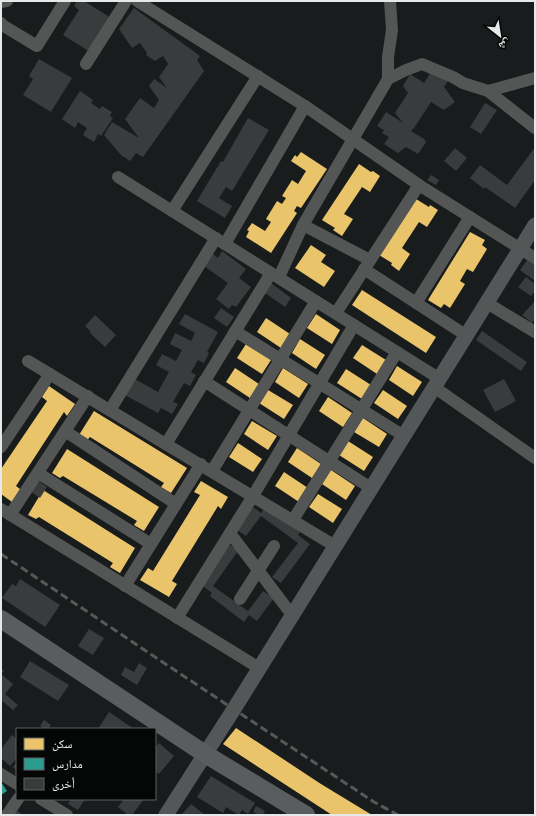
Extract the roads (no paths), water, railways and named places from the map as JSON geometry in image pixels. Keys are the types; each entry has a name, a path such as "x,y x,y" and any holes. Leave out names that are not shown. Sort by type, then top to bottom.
{"highway":[{"path":"1,620 286,815"},
{"path":"1,630 155,728"},
{"path":"156,729 306,815"}],"main road":[{"path":"166,815 336,546 535,225"}],"street":[{"path":"1,2 7,1"},
{"path":"1,23 2,26 37,46 65,1"},
{"path":"86,64 126,1"},
{"path":"137,1 258,76 419,185 534,257"},
{"path":"166,444 235,331 275,275 302,225 388,79 388,57 392,30 390,1"},
{"path":"388,79 422,64 453,77 463,83 488,91 535,128"},
{"path":"172,211 258,76"},
{"path":"488,91 535,78"},
{"path":"110,410 220,241 304,106"},
{"path":"118,177 397,352 535,458"},
{"path":"336,313 419,185"},
{"path":"416,303 470,217"},
{"path":"302,225 367,265 416,303 466,336"},
{"path":"212,471 316,301"},
{"path":"487,304 535,332"},
{"path":"177,618 230,533 354,325"},
{"path":"235,331 404,436"},
{"path":"293,520 397,352"},
{"path":"28,361 336,546"},
{"path":"1,447 50,374"},
{"path":"204,381 371,488"},
{"path":"88,396 38,472 6,512 259,668"},
{"path":"65,431 176,504"},
{"path":"125,586 201,464"},
{"path":"38,472 151,544"},
{"path":"230,533 292,615"},
{"path":"240,599 274,546"},
{"path":"1,774 16,783"},
{"path":"7,815 17,800"},
{"path":"44,800 67,815"}],"railway":[{"path":"1,554 374,802 398,815"}]}
